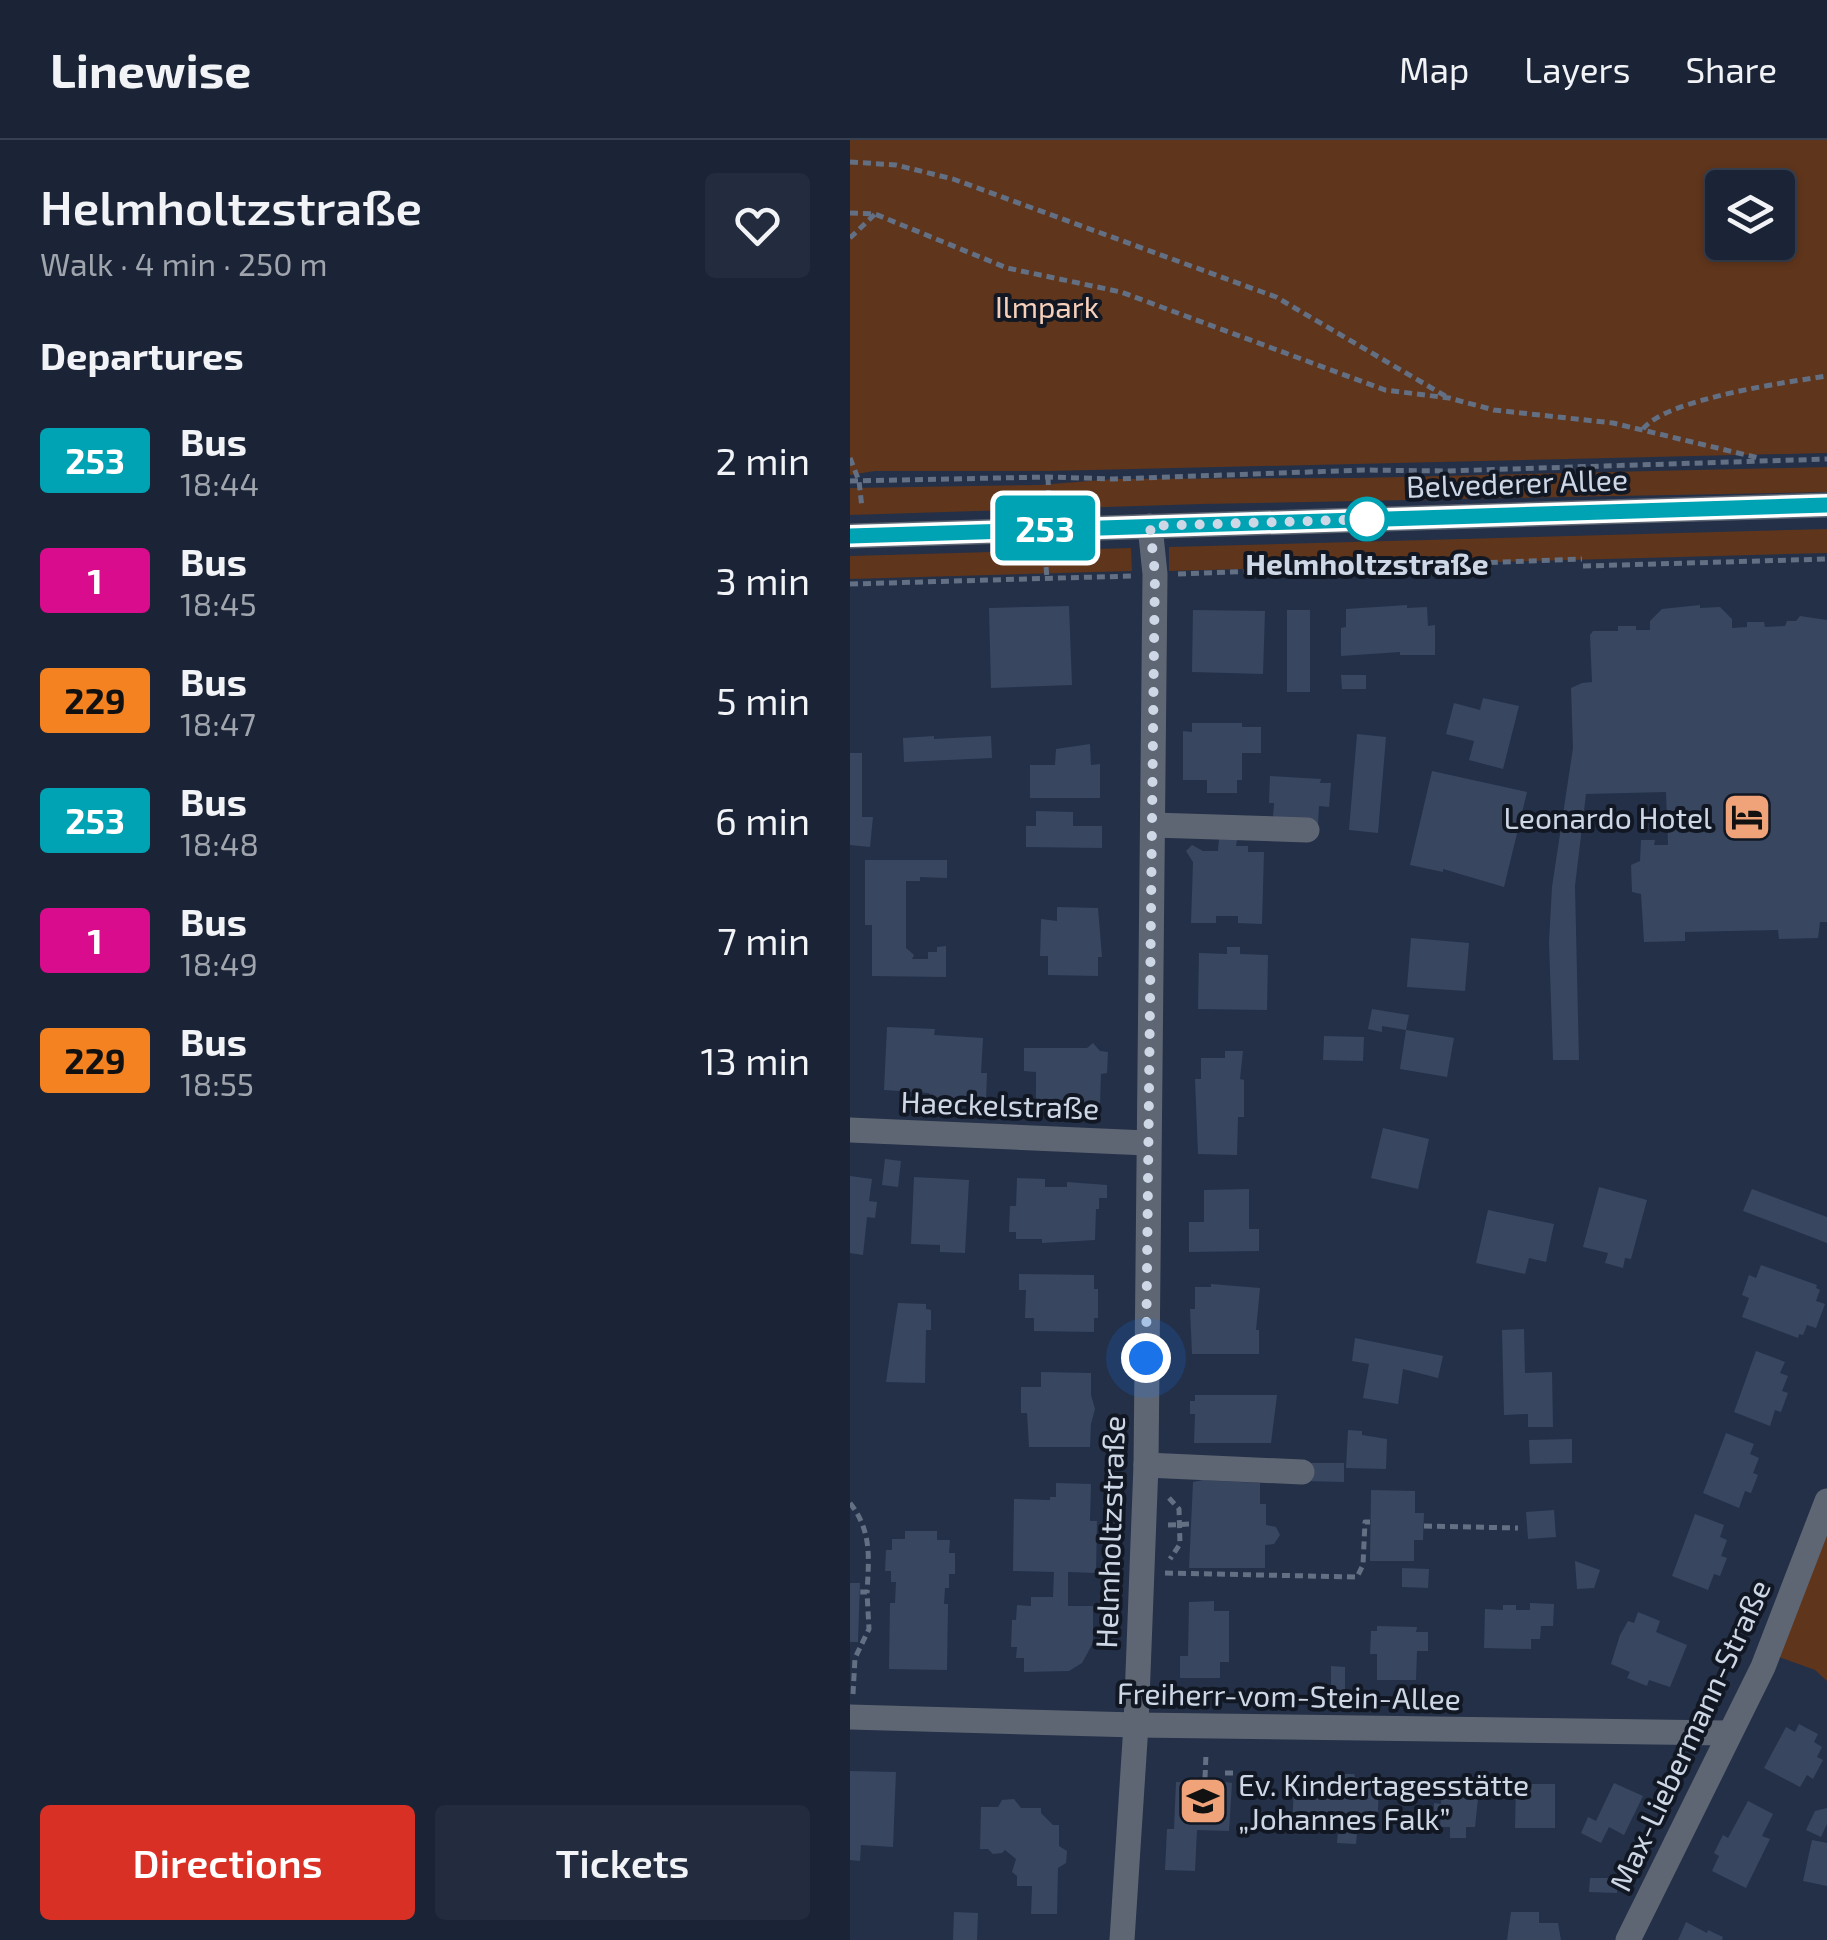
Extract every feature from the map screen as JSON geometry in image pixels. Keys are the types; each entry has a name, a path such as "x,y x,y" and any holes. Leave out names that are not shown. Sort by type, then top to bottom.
{"street":[{"name":"Belvederer Allee","path":"850,536 1827,505"},
{"name":"Helmholtzstraße","path":"1122,1940 1136,1725 1146,1465 1147,1143 1154,825 1155,574 1150,526"},
{"path":"1154,825 1307,830"},
{"name":"Haeckelstraße","path":"850,1130 1147,1143"},
{"path":"1146,1465 1302,1472"},
{"name":"Max-Liebermann-Straße","path":"1628,1940 1780,1625 1827,1501"},
{"name":"Freiherr-vom-Stein-Allee","path":"851,1717 1136,1725 1728,1732"}],"path":[{"path":"850,162 896,165 953,179 1276,297 1449,398"},
{"path":"850,213 875,214 1008,268 1121,292 1385,390 1449,398 1494,410 1571,416 1643,429 1770,460"},
{"path":"850,238 875,214"},
{"path":"1643,429 1650,420 1694,403 1827,376"},
{"path":"850,458 859,481"},
{"path":"850,481 1048,477 1114,480 1827,460"},
{"path":"850,584 1827,559"},
{"path":"850,1502 864,1525 870,1548 864,1592 868,1629 852,1674 851,1717"},
{"path":"1142,1573 1356,1577 1363,1565 1365,1522 1370,1522"},
{"path":"1172,1525 1190,1524"},
{"path":"1424,1526 1518,1528"},
{"path":"1205,1766 1205,1778"},
{"path":"1225,1773 1237,1774"}],"green space":[{"name":"Ilmpark","path":"850,140 1827,140 1827,453 1049,471 875,471 850,475"},
{"path":"1827,467 1827,492 850,515 850,488 1039,485 1114,479 1358,478"},
{"path":"1827,529 1827,553 1169,571 1169,547"},
{"path":"1131,548 1132,571 850,579 850,556"},
{"path":"1827,1535 1827,1681 1815,1670 1779,1657"}],"building":[{"path":"1069,606 1072,685 991,688 989,608"},
{"path":"1427,607 1428,626 1435,625 1435,655 1400,652 1341,656 1346,609"},
{"name":"Leonardo Hotel","path":"1720,607 1732,619 1732,628 1747,627 1747,622 1764,622 1765,627 1785,626 1787,621 1796,621 1800,616 1827,620 1827,922 1820,922 1818,938 1779,939 1778,930 1685,932 1685,941 1644,942 1641,894 1632,892 1631,865 1640,861 1641,840 1668,845 1666,792 1586,794 1575,886 1579,1060 1553,1060 1549,942 1552,887 1573,748 1571,688 1592,682 1593,631 1618,631 1618,626 1650,630 1650,621 1662,609"},
{"path":"1193,610 1265,611 1263,674 1192,672"},
{"path":"1287,610 1310,610 1310,692 1287,692"},
{"path":"1341,675 1366,675 1366,689 1342,689"},
{"path":"1483,698 1519,706 1503,769 1469,760 1474,741 1446,734 1454,703 1480,710"},
{"path":"1192,723 1261,727 1261,753 1242,753 1242,780 1237,780 1237,793 1207,793 1207,780 1183,780 1183,731 1192,732"},
{"path":"1357,734 1386,737 1378,833 1349,830"},
{"path":"991,736 992,758 904,762 903,738"},
{"path":"1090,744 1091,765 1100,764 1100,798 1030,798 1030,765 1055,765 1056,749"},
{"path":"850,753 862,753 862,817 873,817 870,847 850,845"},
{"path":"1432,771 1527,792 1504,887 1443,869 1410,865"},
{"path":"1270,776 1331,783 1329,807 1319,806 1318,825 1273,817"},
{"path":"1036,811 1073,812 1073,826 1102,826 1102,848 1026,847 1026,826 1036,826"},
{"path":"1219,839 1237,840 1236,846 1248,846 1248,852 1264,852 1262,924 1238,923 1238,916 1216,916 1216,923 1191,923 1193,862 1186,851 1192,845 1203,851 1218,851"},
{"path":"865,860 947,860 947,878 906,881 906,948 914,955 912,959 928,959 928,952 946,946 946,977 872,976 872,925 865,925"},
{"path":"1057,907 1098,908 1102,957 1098,957 1098,976 1048,975 1048,956 1040,956 1041,919 1057,921"},
{"path":"1411,938 1469,943 1465,991 1407,987"},
{"path":"1227,947 1240,947 1240,954 1268,955 1267,1010 1198,1009 1199,953 1227,954"},
{"path":"1372,1009 1409,1015 1406,1030 1382,1026 1382,1032 1368,1029"},
{"path":"887,1027 935,1029 934,1035 983,1038 981,1073 987,1073 986,1100 929,1099 929,1093 884,1090"},
{"path":"1406,1030 1454,1038 1447,1077 1400,1069"},
{"path":"1324,1036 1364,1037 1363,1061 1323,1060"},
{"path":"1093,1043 1100,1051 1108,1052 1107,1073 1101,1074 1100,1105 1036,1104 1036,1072 1024,1071 1024,1048 1087,1048"},
{"path":"1225,1051 1243,1051 1240,1079 1244,1080 1244,1117 1238,1117 1237,1155 1198,1154 1195,1079 1201,1079 1201,1058 1225,1058"},
{"path":"1383,1128 1429,1139 1418,1189 1371,1178"},
{"path":"885,1159 901,1161 898,1187 882,1185"},
{"path":"850,1176 872,1179 869,1201 877,1202 875,1218 867,1217 863,1255 850,1253"},
{"path":"914,1177 969,1180 965,1253 940,1252 940,1245 911,1244"},
{"path":"1017,1178 1045,1179 1045,1187 1067,1187 1067,1182 1107,1185 1107,1198 1099,1198 1096,1209 1095,1240 1042,1243 1042,1239 1016,1239 1016,1232 1009,1232 1010,1206 1016,1206"},
{"path":"1599,1187 1647,1200 1631,1259 1625,1258 1623,1268 1605,1263 1608,1253 1583,1247"},
{"path":"1249,1189 1249,1229 1259,1229 1259,1251 1189,1252 1189,1222 1204,1222 1204,1190"},
{"path":"1752,1189 1827,1217 1827,1243 1743,1211"},
{"path":"1488,1210 1554,1224 1546,1262 1529,1258 1525,1274 1476,1263"},
{"path":"1761,1265 1817,1285 1820,1290 1816,1301 1825,1304 1816,1328 1807,1325 1798,1338 1742,1317 1749,1298 1742,1295 1749,1275 1756,1278"},
{"path":"1019,1274 1094,1275 1098,1318 1094,1318 1094,1332 1034,1331 1034,1318 1025,1318 1026,1290 1019,1290"},
{"path":"1211,1284 1260,1288 1256,1330 1259,1354 1192,1354 1190,1309 1195,1309 1195,1287"},
{"path":"898,1303 926,1304 926,1309 931,1310 931,1330 926,1330 925,1383 886,1382"},
{"path":"1524,1329 1525,1373 1552,1372 1553,1427 1528,1427 1528,1414 1504,1415 1502,1330"},
{"path":"1355,1338 1443,1356 1438,1378 1403,1369 1398,1404 1363,1398 1369,1364 1352,1361"},
{"path":"1756,1351 1785,1362 1780,1373 1788,1376 1782,1391 1788,1393 1781,1412 1775,1410 1770,1426 1734,1412"},
{"path":"1041,1372 1091,1373 1095,1409 1090,1447 1029,1447 1027,1413 1021,1413 1021,1387 1041,1387"},
{"path":"1195,1395 1277,1395 1271,1443 1194,1443 1195,1414 1190,1414 1190,1401 1195,1401"},
{"path":"1348,1430 1387,1439 1386,1469 1346,1468"},
{"path":"1726,1433 1754,1444 1750,1454 1759,1458 1751,1493 1745,1491 1739,1508 1703,1493"},
{"path":"1572,1439 1572,1463 1530,1464 1529,1440"},
{"path":"1303,1463 1344,1463 1344,1482 1302,1481"},
{"path":"1193,1482 1260,1483 1266,1525 1276,1527 1280,1535 1274,1544 1265,1545 1265,1568 1189,1568"},
{"path":"1056,1483 1091,1484 1090,1521 1097,1521 1096,1573 1068,1572 1068,1606 1093,1606 1093,1643 1082,1663 1069,1671 1024,1672 1024,1658 1016,1658 1017,1647 1011,1647 1012,1620 1016,1620 1017,1605 1031,1606 1031,1597 1053,1597 1054,1572 1013,1571 1014,1499 1050,1500 1056,1497"},
{"path":"1371,1490 1415,1491 1415,1513 1424,1513 1423,1540 1414,1540 1414,1561 1370,1561"},
{"path":"1554,1510 1556,1537 1528,1539 1526,1512"},
{"path":"1695,1514 1724,1525 1720,1537 1727,1540 1721,1556 1727,1558 1720,1576 1714,1574 1708,1590 1672,1576"},
{"path":"905,1531 937,1531 937,1540 950,1540 949,1553 955,1553 955,1574 949,1574 949,1588 945,1588 947,1670 889,1669 890,1603 895,1603 896,1582 891,1582 891,1571 885,1571 886,1550 892,1550 892,1539 905,1539"},
{"path":"1575,1561 1600,1570 1594,1588 1577,1589"},
{"path":"1402,1568 1429,1569 1428,1588 1402,1587"},
{"path":"850,1583 860,1583 858,1642 850,1642"},
{"path":"1214,1601 1214,1611 1229,1611 1229,1662 1220,1662 1220,1678 1180,1678 1180,1656 1188,1656 1189,1602"},
{"path":"1530,1603 1554,1604 1553,1626 1541,1626 1540,1639 1531,1639 1531,1649 1484,1648 1485,1609 1503,1610 1503,1605 1516,1605 1516,1610 1530,1610"},
{"path":"1638,1612 1660,1621 1656,1632 1687,1645 1670,1687 1649,1680 1647,1686 1627,1678 1630,1672 1611,1664 1620,1635 1628,1621 1634,1623"},
{"path":"1377,1626 1417,1627 1416,1632 1428,1632 1428,1651 1417,1651 1416,1680 1377,1680 1377,1654 1370,1654 1371,1631 1377,1631"},
{"path":"1331,1666 1345,1667 1345,1693 1331,1693"},
{"path":"1799,1724 1818,1734 1814,1742 1822,1747 1817,1757 1823,1760 1813,1779 1807,1775 1800,1787 1764,1768 1786,1727 1795,1732"},
{"path":"850,1771 896,1772 893,1847 861,1845 860,1861 850,1860"},
{"path":"1344,1774 1354,1774 1359,1787 1379,1787 1377,1832 1357,1832 1356,1844 1337,1843 1338,1831 1292,1830 1294,1785 1339,1786"},
{"path":"1194,1777 1232,1783 1229,1831 1197,1830 1195,1871 1165,1870 1167,1829 1174,1829 1176,1782 1194,1783"},
{"path":"1442,1783 1476,1784 1479,1789 1475,1827 1466,1827 1466,1838 1450,1838 1450,1827 1440,1827 1441,1811 1434,1811 1434,1803 1441,1804"},
{"path":"1614,1783 1643,1796 1624,1835 1609,1827 1601,1843 1581,1833 1588,1817 1596,1821"},
{"path":"1516,1784 1555,1784 1555,1828 1515,1828"},
{"path":"1014,1799 1021,1808 1041,1808 1053,1825 1059,1825 1059,1846 1067,1851 1066,1863 1058,1868 1057,1914 1031,1914 1032,1886 1017,1886 1017,1876 1012,1872 1016,1859 1005,1850 993,1854 980,1849 981,1807 998,1807 1002,1800"},
{"path":"1748,1801 1773,1814 1762,1836 1770,1839 1746,1888 1712,1871 1719,1856 1714,1853 1723,1835 1728,1838"},
{"path":"1827,1808 1827,1824 1821,1837 1806,1830 1815,1811"},
{"path":"1812,1840 1827,1843 1827,1886 1803,1881"},
{"path":"1590,1878 1617,1878 1617,1893 1589,1892"},
{"path":"954,1912 978,1913 977,1940 953,1940"},
{"path":"1511,1912 1539,1912 1539,1923 1558,1923 1561,1940 1507,1940"},
{"path":"1686,1922 1723,1937 1722,1940 1678,1940"}],"bus line":[{"name":"253","path":"850,536 1827,505"}],"place":[{"name":"Helmholtzstraße","path":"1367,519"},
{"name":"Leonardo Hotel","path":"1747,817"},
{"name":"Ev. Kindertagesstätte „Johannes Falk”","path":"1203,1801"}],"route":[{"path":"1146,1358 1154,825 1155,574 1150,526 1377,519 1367,519"}]}
